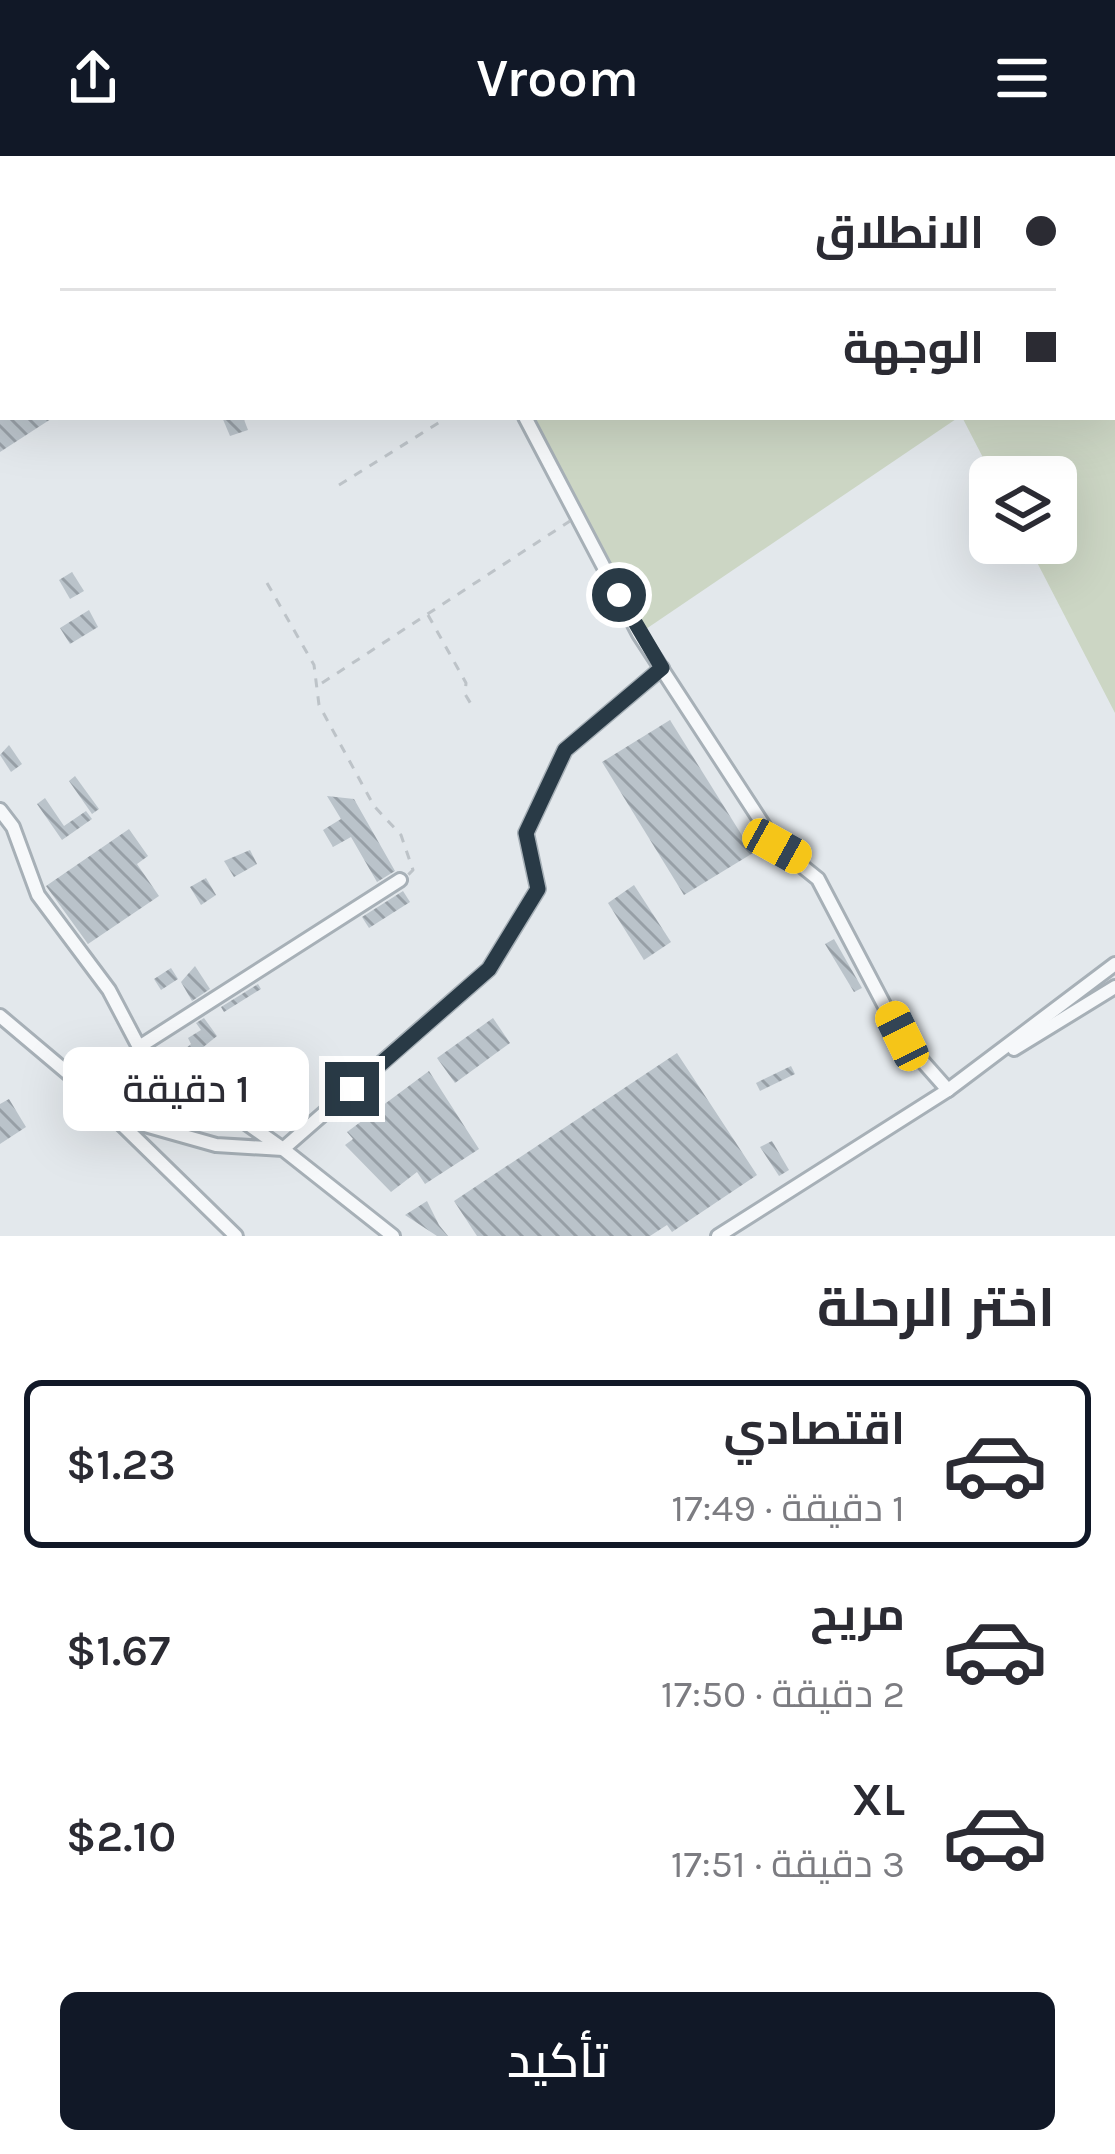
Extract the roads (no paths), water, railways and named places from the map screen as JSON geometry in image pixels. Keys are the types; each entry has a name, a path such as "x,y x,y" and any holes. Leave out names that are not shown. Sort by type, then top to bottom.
{"street":[{"path":"527,420 662,668 777,846 800,859 818,879 902,1036 949,1088"},
{"path":"88,1091 145,1125 216,1145 283,1149 489,969 538,889 526,833 565,750 662,668"},
{"path":"0,810 13,826 38,895 110,990 139,1047 283,1149 393,1236"},
{"path":"139,1047 400,880"},
{"path":"949,1088 1115,964"},
{"path":"718,1236 1115,987"},
{"path":"0,1016 88,1091 236,1236"}]}
